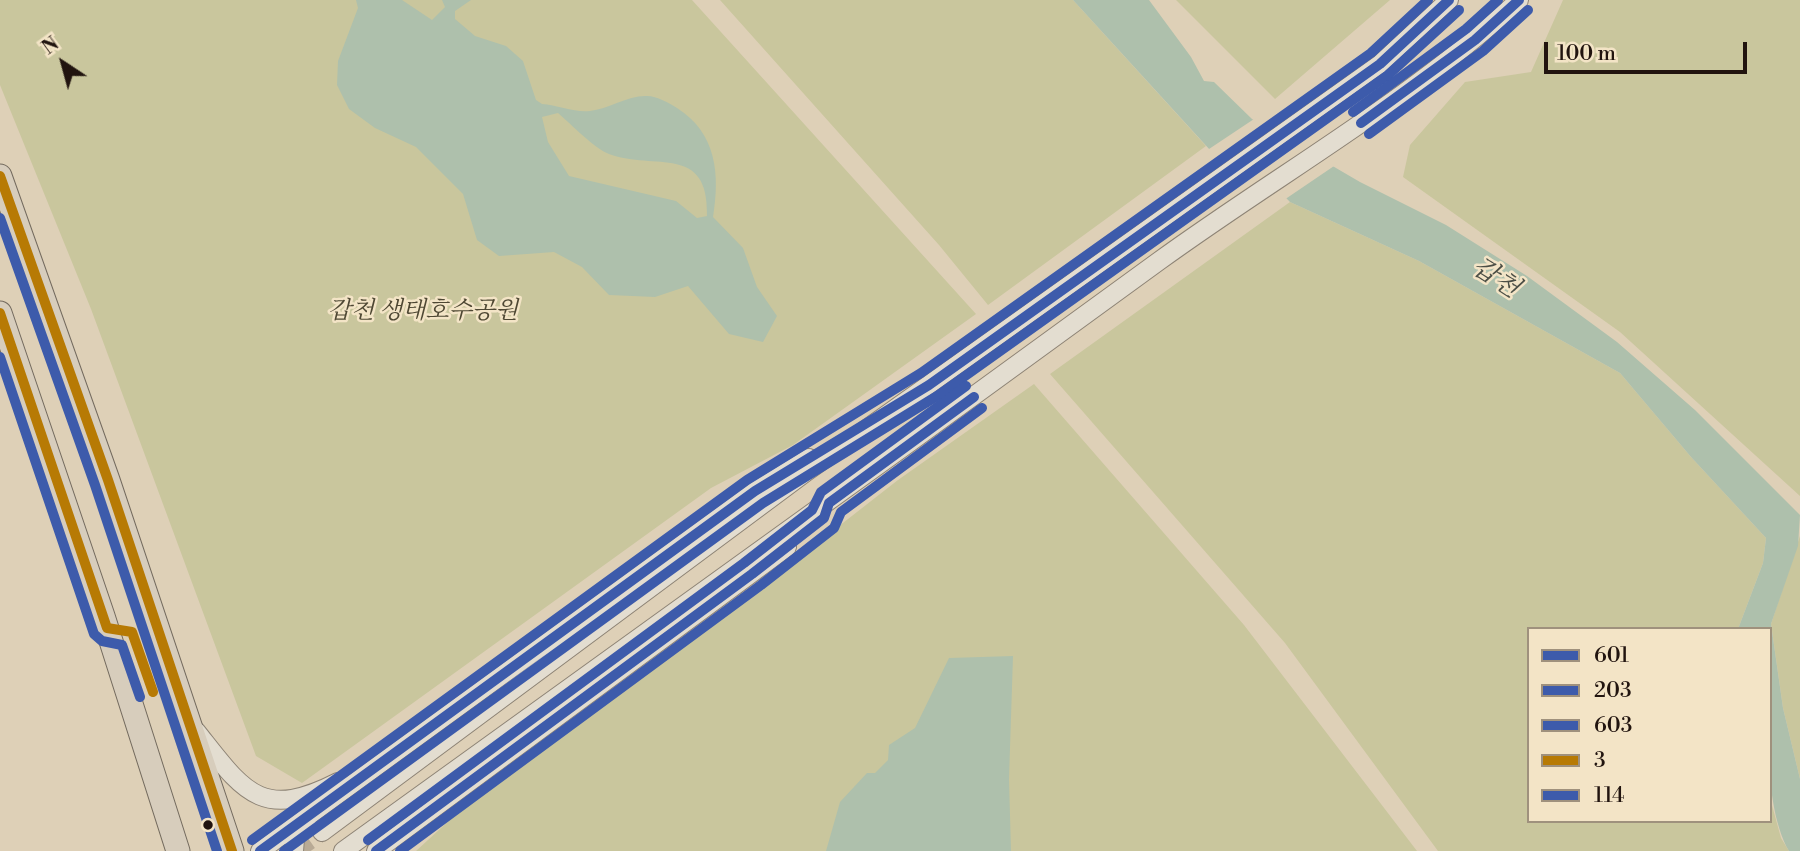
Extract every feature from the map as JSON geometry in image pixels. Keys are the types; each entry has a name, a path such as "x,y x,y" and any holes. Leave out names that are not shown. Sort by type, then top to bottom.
{"main road":[{"path":"0,176 192,726 232,851"},
{"path":"0,313 107,628 178,851"}],"street":[{"path":"321,832 803,468 929,384 1380,64 1449,0"},
{"path":"344,851 829,503 1185,243 1392,102 1475,40 1519,0"},
{"path":"260,851 384,758 755,491 803,468"},
{"path":"376,851 752,574 824,518 829,503"},
{"path":"192,726 245,789 264,798 284,802 300,799 384,758"},
{"path":"294,851 295,839 313,811"}],"green space":[{"name":"갑천 생태호수공원","path":"0,0 692,0 976,314 793,445 711,488 302,783 256,756 91,309 0,85"},
{"path":"720,0 1073,0 1206,146 988,305 939,245"},
{"path":"1176,0 1390,0 1275,99"},
{"path":"1563,0 1800,0 1800,496 1620,332 1403,177 1410,145 1465,82 1531,72"},
{"path":"1290,202 1419,261 1620,373 1691,457 1766,538 1763,563 1739,627 1527,627 1527,823 1772,823 1772,805 1781,838 1789,851 1438,851 1285,643 1050,374"},
{"path":"1034,384 1244,625 1417,851 416,851 478,794 757,590 898,480"},
{"path":"1800,536 1800,779 1783,708 1771,624"}],"water":[{"path":"356,0 402,0 432,20 445,7 442,0 471,0 455,11 455,19 475,36 506,46 523,61 536,100 542,104 590,111 640,96 651,96 670,104 690,118 708,142 713,156 716,186 713,217 743,248 757,287 777,316 763,342 729,334 688,286 655,297 609,295 582,267 554,252 499,256 477,240 463,194 416,147 375,128 349,109 337,85 338,61 358,8","holes":["558,113 590,142 609,154 626,159 676,164 689,169 699,178 705,193 707,216 697,218 676,201 569,176 548,142 542,117"]},
{"name":"갑천","path":"1073,0 1149,0 1191,57 1204,81 1214,82 1252,119 1360,182 1446,225 1527,276 1617,342 1695,410 1800,515 1798,546 1771,627 1739,627 1763,563 1766,538 1691,457 1620,373 1419,261 1290,202 1246,157 1210,150"},
{"path":"1772,631 1783,708 1800,779 1800,851 1789,851 1773,803"},
{"path":"1013,656 1009,779 1011,851 826,851 840,802 867,773 875,773 888,760 889,745 915,728 949,658"}],"pier":[{"path":"1257,117 1337,164 1284,200 1245,160 1206,151"}],"tunnel":[{"path":"295,851 322,832"}],"transit line":[{"name":"603","path":"252,840 747,480 921,373 1371,53 1428,0"},
{"name":"601","path":"260,851 755,491 929,385 1380,64 1449,0"},
{"name":"603","path":"1353,112 1466,29 1498,0"},
{"name":"601","path":"1361,123 1475,40 1519,0"},
{"name":"203","path":"284,851 763,503 937,396 1388,75 1459,10"},
{"name":"203","path":"1369,134 1483,51 1528,10"},
{"name":"3","path":"0,176 108,480 232,851"},
{"name":"114","path":"0,218 95,485 217,851"},
{"name":"3","path":"0,313 107,628 132,632 153,692"},
{"name":"114","path":"0,357 94,634 102,641 122,645 140,697"},
{"name":"603","path":"368,840 744,563 812,510 821,492 966,386"},
{"name":"601","path":"376,851 752,574 824,518 829,503 974,397"},
{"name":"203","path":"400,851 761,585 834,528 841,512 982,408"}]}
